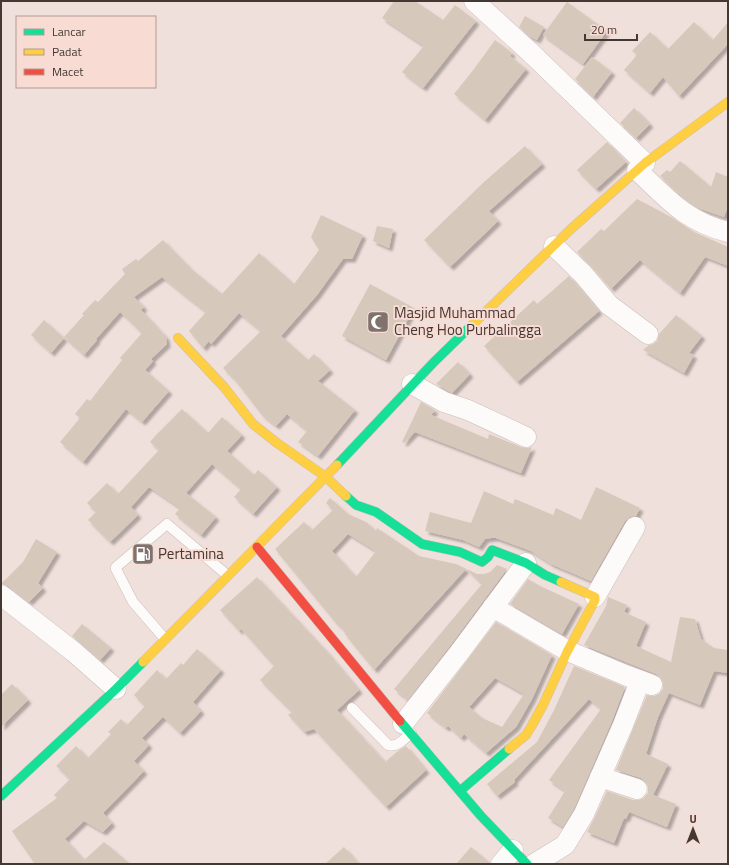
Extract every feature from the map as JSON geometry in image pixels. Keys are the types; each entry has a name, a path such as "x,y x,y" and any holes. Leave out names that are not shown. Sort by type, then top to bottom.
{"street":[{"path":"474,1 531,53 641,167 678,209 695,220 715,229 728,232"},
{"path":"1,796 116,689 227,575 257,547 326,477 412,384 554,246 641,167 728,102"},
{"path":"554,246 583,274 609,305 648,334"},
{"path":"178,338 224,387 253,424 277,443 326,477 356,505 376,512 422,544 460,552 482,562 488,557 492,550 526,563 546,575 595,597"},
{"path":"412,384 444,402 468,410 526,437"},
{"path":"460,791 526,735 548,697 568,651 595,600 595,597 635,527"},
{"path":"257,547 481,816 507,857 527,864"},
{"path":"407,728 526,563"},
{"path":"1,595 57,638 116,689"},
{"path":"493,607 568,651 646,683 623,725 584,814 565,845 534,864"},
{"path":"600,777 637,789"}],"lane":[{"path":"165,639 133,602 116,567 167,524 227,575"},
{"path":"352,708 388,745 397,745 407,728"}],"building":[{"path":"394,1 415,1 443,20 455,5 476,21 423,88 402,72 424,46 382,18"},
{"path":"567,2 607,31 583,64 543,35"},
{"path":"525,16 544,27 537,40 529,36 519,27"},
{"path":"694,22 713,40 728,22 728,44 679,96 663,77 650,93 624,70 637,55 632,51 650,32 668,49"},
{"path":"495,40 512,53 510,56 526,69 485,120 454,94"},
{"path":"592,57 612,72 593,97 575,79"},
{"path":"634,108 650,124 636,138 620,123"},
{"path":"607,142 626,162 596,189 577,170"},
{"path":"525,146 542,164 489,211 498,221 450,267 424,240 484,182"},
{"path":"680,161 711,187 716,172 728,177 728,206 724,217 701,209 676,191 660,176 667,170 670,172"},
{"path":"637,199 671,217 694,232 728,247 728,266 705,257 680,293 640,260 611,289 577,252 601,229 604,231"},
{"path":"321,215 363,235 352,259 343,259 317,295 281,336 308,360 314,354 330,370 318,381 355,410 318,456 298,442 307,431 287,414 276,426 262,415 234,379 223,368 261,331 239,313 211,344 209,341 203,348 189,331 206,312 162,277 134,297 144,307 141,310 166,337 167,344 151,359 153,361 145,370 169,391 142,422 126,409 83,462 60,442 80,418 75,414 87,399 90,401 122,360 120,358 142,333 120,312 84,355 64,337 84,315 82,314 95,300 98,302 125,274 122,269 136,259 138,261 163,240 190,268 222,294 259,253 294,284 319,250 311,237"},
{"path":"377,226 393,229 389,248 373,241"},
{"path":"569,276 599,311 517,382 484,346 534,300 537,304"},
{"name":"Masjid Muhammad Cheng Hoo Purbalingga","path":"370,284 414,308 386,360 342,336"},
{"path":"676,315 702,336 689,353 694,355 684,373 643,350 657,341 659,334"},
{"path":"44,320 64,338 51,353 31,335"},
{"path":"458,362 470,374 452,393 436,384"},
{"path":"421,402 435,410 431,415 488,439 489,434 521,447 532,447 521,473 415,432 404,443 402,442"},
{"path":"182,409 208,433 222,417 242,435 227,451 254,475 258,470 277,487 253,514 234,497 241,489 212,464 186,493 216,517 201,535 175,514 180,508 149,487 131,507 138,515 110,542 88,520 96,512 87,503 107,483 118,494 159,450 150,442"},
{"path":"596,487 640,508 636,516 630,517 625,521 591,581 551,564 531,551 496,538 485,539 479,547 463,540 425,531 430,512 471,523 484,491 513,504 515,499 553,515 556,508 581,520"},
{"path":"330,498 348,514 366,522 376,531 377,528 419,556 456,564 477,574 490,572 497,565 507,569 408,700 394,689 482,584 466,569 374,670 344,633 346,632 336,623 275,549 304,522 312,530 333,510 326,503","holes":["348,534 376,551 356,577 332,551"]},
{"path":"36,539 57,552 38,583 43,588 29,602 8,586 1,584 23,562"},
{"path":"257,577 327,652 359,690 337,710 385,762 406,746 426,770 386,807 314,729 304,732 288,715 292,712 260,680 274,666 241,629 239,631 220,610"},
{"path":"528,579 579,604 562,634 510,604"},
{"path":"608,597 627,605 624,612 646,622 636,646 671,662 680,617 695,619 701,639 714,648 728,650 728,673 714,671 700,705 669,693 658,717 646,754 668,764 653,795 676,804 667,827 629,812 626,819 624,818 614,843 587,832 607,791 633,800 644,798 648,793 648,786 641,778 616,770 647,695 654,696 659,694 663,689 663,683 661,678 656,674 584,645 606,606"},
{"path":"496,622 552,655 532,699 516,727 486,753 464,734 461,738 448,726 446,728 427,713","holes":["495,678 524,694 502,727 482,718 469,707"]},
{"path":"82,624 111,648 100,660 72,636"},
{"path":"197,649 221,670 193,702 201,711 180,733 163,717 142,738 149,745 134,761 144,771 103,813 112,823 103,832 84,821 65,839 84,860 104,842 130,864 35,864 12,831 57,798 54,795 70,779 56,766 76,746 88,758 111,734 108,732 121,719 127,725 145,706 134,695 157,670 166,679 181,663 183,665"},
{"path":"574,666 625,687 574,809 563,827 548,818 565,791 549,780 601,709 589,699 514,780 515,782 497,796 487,784 537,742 554,710"},
{"path":"12,684 28,700 1,727 1,695"},
{"path":"344,847 359,864 325,864"},
{"path":"471,847 490,863 490,864 456,864"}],"traffic: fast":[{"path":"337,465 434,362 471,326"},
{"path":"346,496 356,505 376,512 422,544 460,552 482,562 488,557 492,550 526,563 545,575 561,582"},
{"path":"1,796 143,662"},
{"path":"400,721 481,816 527,864"},
{"path":"460,791 509,749"}],"traffic: slow":[{"path":"471,326 571,229 645,163 728,102"},
{"path":"178,338 224,387 253,424 277,443 326,477 346,496"},
{"path":"143,662 337,465"},
{"path":"509,749 526,735 532,725 543,705 567,652 595,600 595,597 561,582"}],"traffic: jam":[{"path":"257,547 400,721"}],"place":[{"name":"Masjid Muhammad Cheng Hoo Purbalingga","path":"378,322"},
{"name":"Pertamina","path":"143,554"}]}
